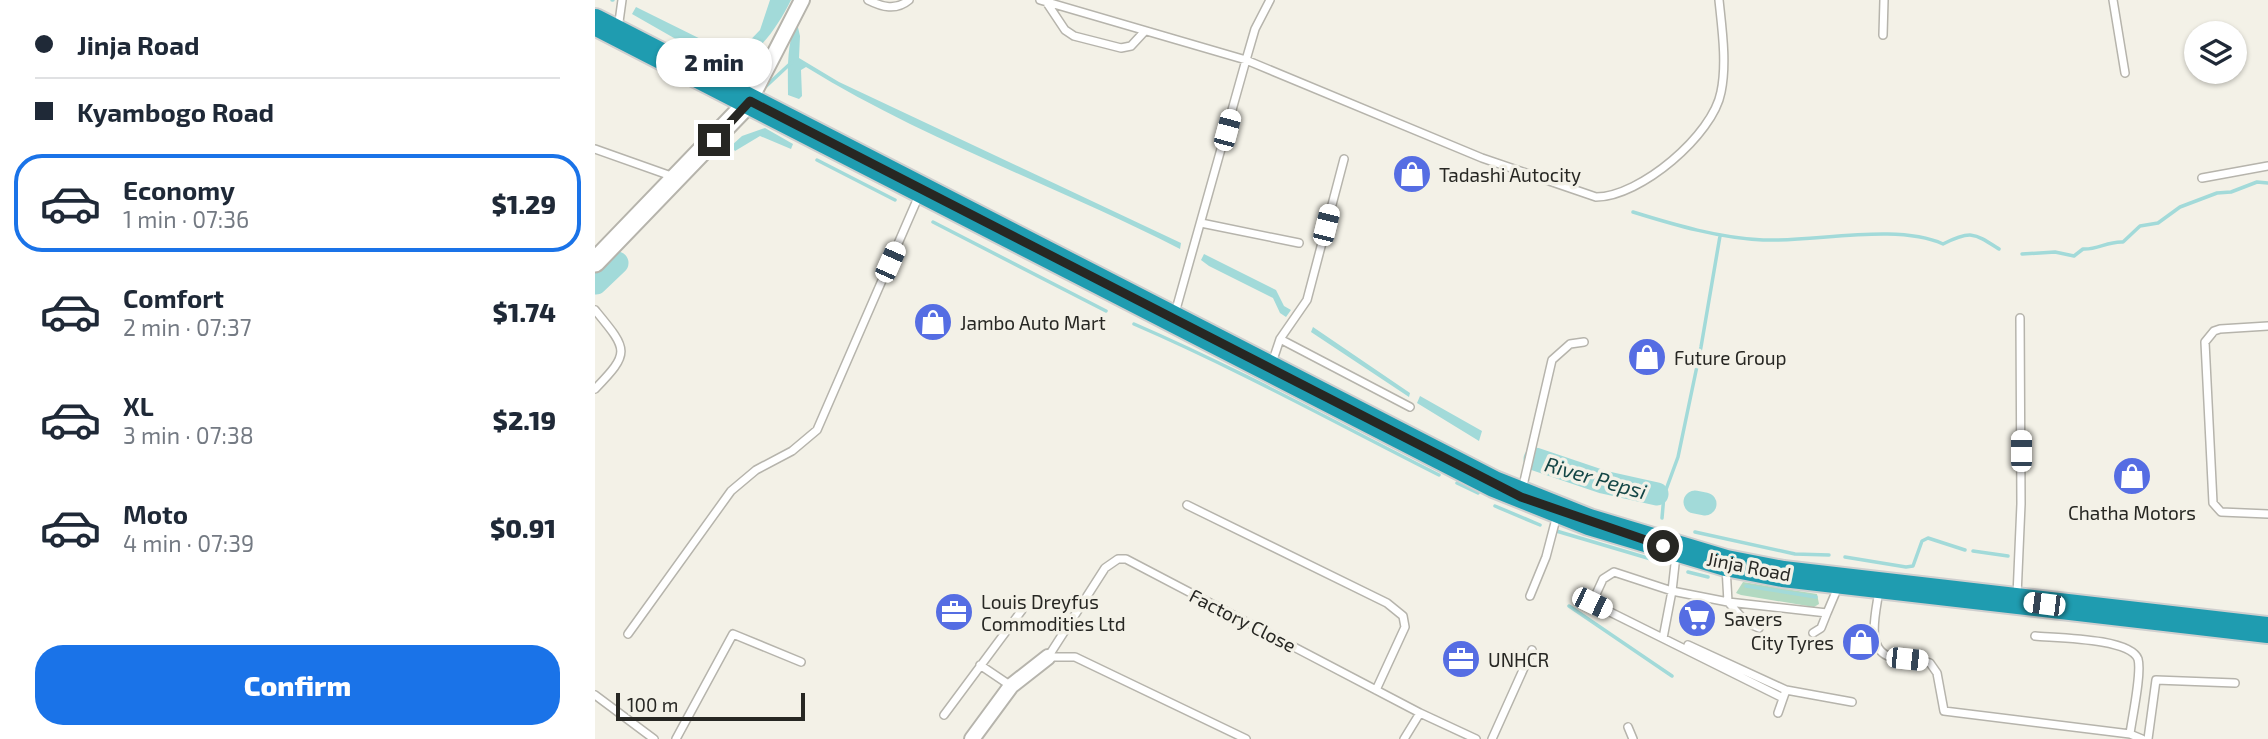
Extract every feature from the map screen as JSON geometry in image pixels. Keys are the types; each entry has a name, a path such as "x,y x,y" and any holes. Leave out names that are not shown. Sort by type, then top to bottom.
{"highway":[{"name":"Jinja Road","path":"606,27 1174,317 1270,370 1521,497 1558,511 1677,550 1783,574 2268,630"}],"street":[{"path":"595,262 750,101 800,4"},
{"path":"972,739 1011,686 1048,657"}],"lane":[{"path":"606,27 622,0"},
{"path":"868,0 882,7 903,5 909,0"},
{"path":"1174,317 1255,29 1270,0"},
{"path":"1043,1 1144,33 1246,60 1482,158 1596,197 1613,197 1650,179 1683,149 1711,117 1721,92 1720,0"},
{"path":"1883,35 1884,0"},
{"path":"2113,0 2126,73"},
{"path":"1043,1 1065,30 1074,36 1121,48 1131,46 1144,33"},
{"path":"595,149 677,179"},
{"path":"1270,370 1280,339 1307,300 1344,159"},
{"path":"2202,178 2268,166"},
{"path":"628,634 731,491 756,470 792,451 817,430 922,190"},
{"path":"1201,223 1299,243"},
{"path":"595,310 620,345 622,354 619,363 595,389"},
{"path":"2017,600 2021,503 2020,318"},
{"path":"2268,326 2220,329 2209,335 2205,342 2213,503 2221,512 2268,514"},
{"path":"1280,339 1410,407"},
{"path":"1521,497 1552,360 1570,344 1584,342"},
{"path":"1187,505 1387,603 1403,616 1405,627 1376,690"},
{"path":"1530,596 1546,557 1558,511"},
{"path":"1663,636 1677,550"},
{"name":"Factory Close","path":"1048,657 1105,568 1118,559 1126,559 1420,713 1476,739"},
{"path":"1726,563 1728,602 1747,623 1759,628"},
{"path":"1827,613 1728,602 1672,591 1614,572 1603,579 1592,603 1784,694 1852,702"},
{"path":"1813,633 1821,628 1841,580"},
{"path":"1880,585 1874,633 1878,648 1889,657 1930,663 1937,673 1944,711 2130,734 2142,739"},
{"path":"944,715 1022,610"},
{"path":"676,739 733,634 739,634 801,662"},
{"path":"2035,635 2116,644 2132,649 2139,660 2130,734"},
{"path":"1492,739 1532,650"},
{"path":"1048,657 1075,657 1246,739"},
{"path":"980,666 1011,686"},
{"path":"2148,739 2156,680 2235,682"},
{"path":"1778,713 1784,694"},
{"path":"595,695 654,739"},
{"path":"1404,739 1420,713"},
{"path":"1628,727 1633,739"}],"green space":[{"path":"1743,582 1817,594 1819,604 1814,607 1741,595 1736,593"}],"water":[{"path":"770,0 791,0 770,34 741,62 714,57 707,50 688,46 632,14 636,7 735,56 760,30"},
{"path":"797,23 800,36 799,58 839,82 1181,243 1180,249 944,140 806,67 801,70 802,96 799,99 788,95 789,48"},
{"path":"765,128 793,144 791,149 760,136 735,151 731,146 742,136"},
{"path":"1204,254 1276,290 1284,306 1291,310 1286,317 1280,313 1273,298 1209,266 1201,260"},
{"path":"1313,327 1410,393 1409,397 1311,332"},
{"path":"1420,396 1482,431 1479,441 1417,403"},
{"path":"1536,456 1596,473 1594,482 1534,463"},
{"path":"1607,479 1658,491 1656,498 1605,485"}],"waterway":[{"path":"762,90 792,62"},
{"path":"817,160 895,200"},
{"path":"2022,254 2055,252 2074,256 2083,249 2123,242 2140,226 2158,223 2180,207 2257,182 2268,183"},
{"path":"1633,212 1697,230 1747,239 1784,240 1879,234 1924,238 1943,244 1972,235 1999,249"},
{"path":"933,222 1106,311"},
{"path":"1662,518 1664,495 1678,457 1701,347 1720,236"},
{"path":"596,283 617,263"},
{"path":"1134,324 1250,378 1439,475"},
{"name":"River Pepsi","path":"1535,459 1603,482 1657,494"},
{"path":"1457,483 1478,493"},
{"name":"River Pepsi","path":"1695,502 1705,504"},
{"path":"1495,506 1540,525"},
{"path":"1553,530 1661,562"},
{"path":"1695,532 1795,554 1829,555"},
{"path":"1845,557 1913,566 1922,541 1928,538 1965,550"},
{"path":"1973,551 2008,556"},
{"path":"1688,572 1708,577"},
{"path":"1746,586 1816,597"},
{"path":"1569,606 1672,676"}],"place":[{"name":"Tadashi Autocity","path":"1412,174"},
{"name":"Jambo Auto Mart","path":"933,322"},
{"name":"Future Group","path":"1647,357"},
{"name":"Chatha Motors","path":"2132,476"},
{"name":"Louis Dreyfus Commodities Ltd","path":"954,612"},
{"name":"Savers","path":"1697,618"},
{"name":"City Tyres","path":"1861,642"},
{"name":"UNHCR","path":"1461,659"}],"route":[{"path":"714,140 750,101 1521,497 1663,546"}]}
